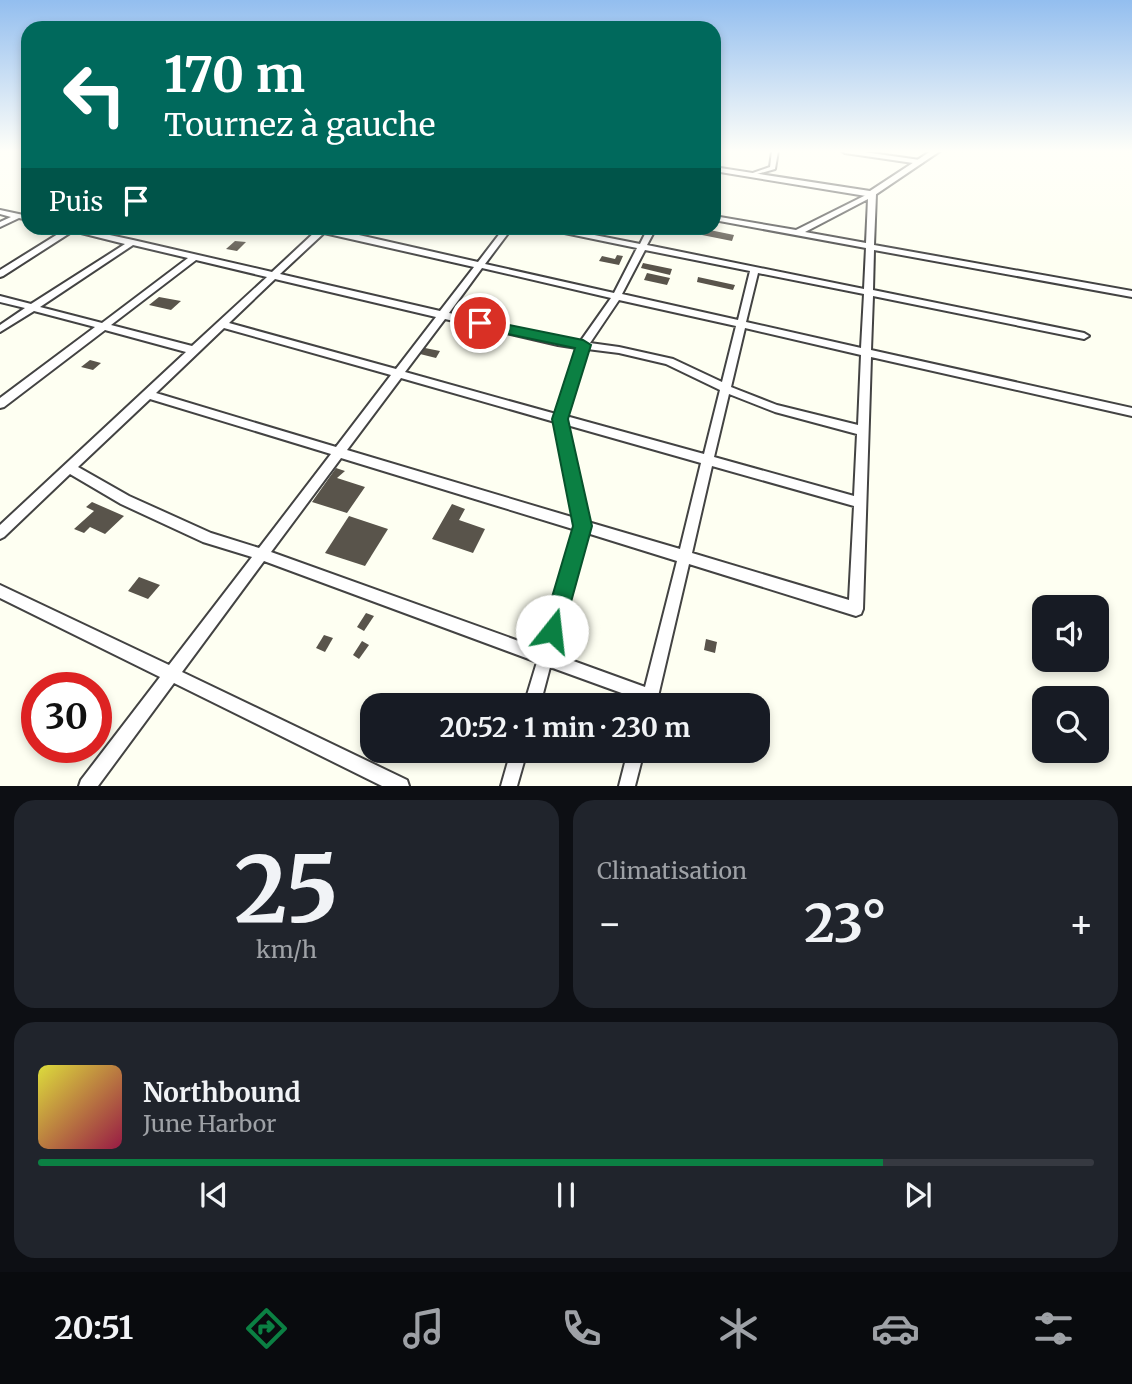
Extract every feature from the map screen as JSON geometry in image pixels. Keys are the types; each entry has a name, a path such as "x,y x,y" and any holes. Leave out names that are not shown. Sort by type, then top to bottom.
{"street":[{"path":"832,188 872,194"},
{"path":"797,233 881,188"},
{"path":"147,394 856,609 872,194"},
{"path":"0,212 21,217"},
{"path":"0,225 18,216"},
{"path":"721,219 1132,295"},
{"path":"0,274 60,235"},
{"path":"102,235 444,313 492,327 669,361 724,388 775,408 863,431"},
{"path":"0,533 313,235"},
{"path":"350,235 1132,412"},
{"path":"87,786 503,235"},
{"path":"586,235 868,290 1084,336"},
{"path":"535,693 583,526 560,419 583,345 617,296 648,235"},
{"path":"0,328 133,242"},
{"path":"0,404 195,257"},
{"path":"651,693 755,268"},
{"path":"0,299 193,350"},
{"path":"221,324 860,503"},
{"path":"69,468 125,500 208,538 262,554 545,658 630,693"},
{"path":"0,592 391,784"},
{"path":"509,786 516,763"},
{"path":"627,786 633,763"}],"building":[{"path":"721,232 734,235 732,241 702,235 721,235"},
{"path":"235,241 246,242 237,251 226,249"},
{"path":"617,255 623,256 619,265 599,261 602,256 615,259"},
{"path":"643,263 672,269 670,275 641,268"},
{"path":"647,273 670,278 667,285 644,280"},
{"path":"698,277 735,285 733,290 697,282"},
{"path":"159,297 181,301 171,310 149,305"},
{"path":"425,348 440,351 436,358 420,354"},
{"path":"90,360 101,363 93,370 81,367"},
{"path":"336,468 345,471 337,478 365,487 347,513 312,502"},
{"path":"92,502 124,516 105,534 90,527 84,533 74,529 94,511 86,507"},
{"path":"452,504 465,509 459,520 485,529 473,553 432,539"},
{"path":"349,516 388,529 365,566 325,553"},
{"path":"139,577 160,585 148,599 128,591"},
{"path":"366,613 374,616 364,631 357,627"},
{"path":"324,635 333,638 325,652 316,648"},
{"path":"706,639 717,642 715,653 704,650"},
{"path":"362,641 369,645 359,659 353,655"}],"route":[{"path":"480,323 558,342 583,345 560,419 583,526 552,631"}]}
